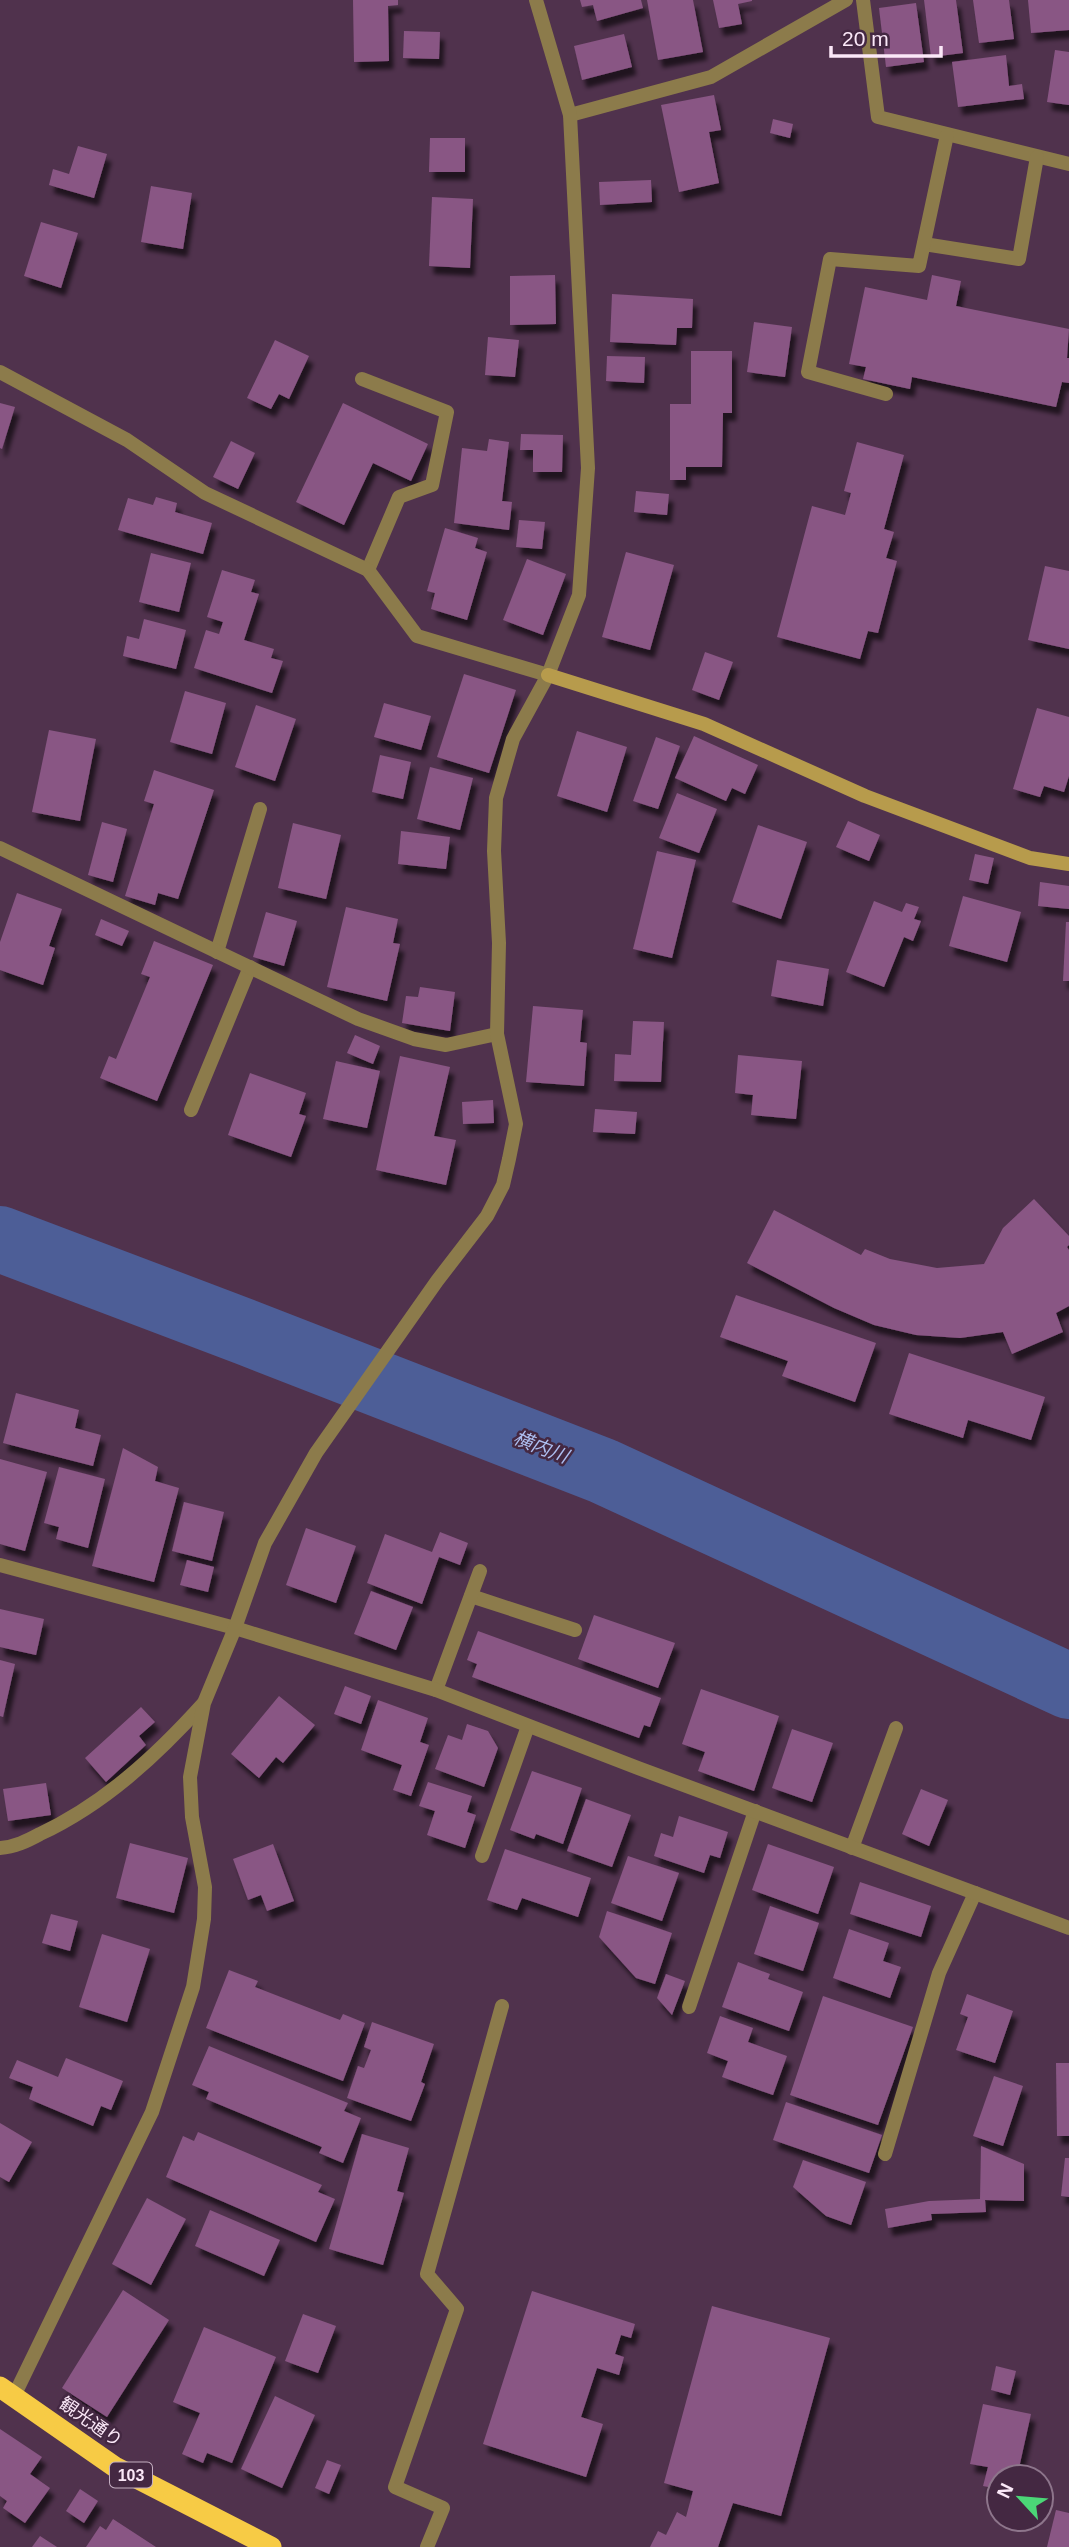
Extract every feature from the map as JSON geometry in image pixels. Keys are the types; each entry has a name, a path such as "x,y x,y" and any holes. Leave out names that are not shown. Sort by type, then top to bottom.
{"highway":[{"name":"観光通り","path":"7,2391 115,2467 271,2547"}],"street":[{"path":"7,2391 152,2112 193,1987 204,1919 205,1887 192,1817 190,1777 204,1703 235,1628 265,1542 316,1453 437,1280 486,1216 503,1185 509,1160 516,1124 497,1034 499,943 494,851 496,798 513,739 548,676 579,595 588,468 570,115 536,0"},
{"path":"570,115 711,77 845,0"},
{"path":"863,0 878,117 1069,164"},
{"path":"886,394 808,372 830,258 919,266 947,135"},
{"path":"924,244 1019,258 1038,157"},
{"path":"0,372 127,440 205,493 368,570 417,636 704,724 864,796 1030,858 1069,864"},
{"path":"362,379 447,412 432,485 399,497 368,570"},
{"path":"217,952 260,809"},
{"path":"0,848 358,1019 414,1039 446,1045 497,1034"},
{"path":"191,1110 250,967"},
{"path":"0,1565 235,1628 436,1690 1069,1928"},
{"path":"436,1690 480,1571"},
{"path":"471,1596 575,1630"},
{"path":"0,1849 13,1847 67,1822 119,1785 164,1747 204,1703"},
{"path":"482,1856 528,1726"},
{"path":"852,1848 895,1728"},
{"path":"689,2007 755,1811"},
{"path":"885,2154 939,1973 975,1893"},
{"path":"427,2547 443,2508 395,2487 457,2309 427,2274 502,2006"}],"building":[{"path":"353,0 398,0 398,5 388,6 389,61 354,62"},
{"path":"580,0 641,0 643,8 597,21 593,5 582,7"},
{"path":"647,0 693,0 703,52 658,60"},
{"path":"713,0 752,1 738,4 742,24 719,28"},
{"path":"924,0 956,0 963,53 931,57"},
{"path":"973,0 1009,0 1014,39 979,43"},
{"path":"1028,0 1069,0 1069,30 1031,33"},
{"path":"916,3 924,62 886,67 879,8"},
{"path":"404,31 440,32 439,59 403,58"},
{"path":"624,34 632,67 582,80 574,46"},
{"path":"1055,50 1069,52 1069,105 1047,102"},
{"path":"1006,55 1009,86 1022,84 1024,99 958,107 952,62"},
{"path":"714,95 721,130 709,132 719,183 679,192 661,105"},
{"path":"773,119 793,124 790,138 770,133"},
{"path":"430,138 465,138 465,172 429,172"},
{"path":"78,146 107,154 94,198 49,185 53,169 69,174"},
{"path":"651,180 652,202 600,205 599,182"},
{"path":"151,186 192,193 183,249 141,242"},
{"path":"432,197 473,199 470,268 429,266"},
{"path":"41,222 78,233 61,288 24,276"},
{"path":"555,275 556,324 510,325 510,276"},
{"path":"932,275 961,281 956,306 1069,329 1069,383 1062,382 1056,407 912,377 910,389 863,379 866,367 849,364 865,287 927,300"},
{"path":"612,294 693,299 692,328 677,328 676,345 610,342"},
{"path":"754,322 792,327 785,377 747,372"},
{"path":"488,337 519,340 515,377 485,375"},
{"path":"275,340 309,356 289,399 279,394 271,409 247,398"},
{"path":"691,351 732,351 732,413 723,413 722,467 686,467 686,480 670,480 670,404 691,404"},
{"path":"607,356 645,357 644,383 606,381"},
{"path":"0,403 15,407 2,449 0,448"},
{"path":"343,403 428,444 411,481 373,463 344,525 296,502"},
{"path":"521,434 563,435 562,472 533,472 533,450 520,450"},
{"path":"489,439 509,442 502,501 512,502 509,530 454,523 462,448 487,451"},
{"path":"231,441 255,453 238,489 213,477"},
{"path":"857,442 904,455 884,529 894,532 886,558 897,561 878,633 868,631 860,659 777,637 812,506 845,515 851,493 844,491"},
{"path":"636,491 669,494 667,515 634,512"},
{"path":"156,497 177,503 175,512 212,523 203,554 118,530 128,498 153,505"},
{"path":"519,520 545,522 542,549 516,547"},
{"path":"445,528 478,538 475,548 487,552 467,620 431,609 435,593 427,591"},
{"path":"626,552 674,565 650,650 602,637"},
{"path":"151,553 191,563 179,612 139,602"},
{"path":"527,559 566,574 543,635 503,620"},
{"path":"1045,566 1069,571 1069,649 1028,640"},
{"path":"222,570 255,580 251,592 259,594 244,640 274,649 271,658 283,661 272,693 194,668 206,630 219,634 223,622 207,617"},
{"path":"144,619 186,630 176,669 123,656 127,636 139,639"},
{"path":"705,652 733,662 719,700 692,690"},
{"path":"464,674 516,690 489,773 437,757"},
{"path":"185,691 226,703 212,754 170,742"},
{"path":"384,703 431,716 421,750 374,737"},
{"path":"256,705 296,719 275,781 235,767"},
{"path":"1037,708 1069,717 1069,776 1064,792 1044,786 1040,797 1013,789"},
{"path":"49,730 96,739 80,821 32,812"},
{"path":"577,731 627,747 607,812 557,796"},
{"path":"694,736 758,765 745,794 732,788 726,801 675,778"},
{"path":"656,737 680,746 658,809 633,801"},
{"path":"380,755 411,762 403,799 372,792"},
{"path":"430,767 473,778 460,830 417,819"},
{"path":"154,770 214,790 178,899 158,893 155,905 125,896 154,804 144,801"},
{"path":"677,793 717,809 699,853 659,838"},
{"path":"848,821 880,835 869,861 836,847"},
{"path":"102,822 127,829 113,882 88,875"},
{"path":"293,823 341,835 326,899 278,888"},
{"path":"758,825 807,842 781,919 732,902"},
{"path":"401,831 450,837 446,869 398,864"},
{"path":"657,851 696,860 672,958 633,949"},
{"path":"975,854 994,858 988,884 969,880"},
{"path":"1040,882 1069,886 1069,909 1038,906"},
{"path":"17,893 62,909 49,946 55,948 43,985 0,970 0,942"},
{"path":"963,896 1021,912 1007,962 949,946"},
{"path":"874,901 902,912 906,903 919,907 914,919 921,921 913,941 904,937 884,987 846,972"},
{"path":"346,907 398,919 393,943 400,944 387,1001 327,987"},
{"path":"266,912 297,921 284,966 253,957"},
{"path":"101,919 129,931 122,946 95,935"},
{"path":"1066,922 1069,922 1069,981 1063,981"},
{"path":"154,941 213,965 157,1101 100,1078 109,1056 116,1059 150,977 141,974"},
{"path":"777,960 829,969 823,1006 771,996"},
{"path":"420,987 455,992 450,1031 402,1023 406,996 418,997"},
{"path":"533,1006 583,1010 580,1042 587,1043 584,1086 526,1082"},
{"path":"633,1021 664,1022 661,1082 614,1081 615,1054 631,1055"},
{"path":"355,1035 380,1046 373,1064 347,1053"},
{"path":"738,1055 802,1061 796,1119 751,1115 753,1095 735,1093"},
{"path":"400,1056 450,1067 434,1136 456,1140 446,1185 376,1170"},
{"path":"336,1061 380,1071 367,1128 323,1119"},
{"path":"250,1073 306,1093 299,1114 306,1116 291,1157 228,1135"},
{"path":"493,1100 494,1123 463,1124 462,1102"},
{"path":"595,1109 637,1112 635,1134 593,1132"},
{"path":"1034,1199 1069,1236 1069,1306 1056,1313 1063,1332 1012,1354 1003,1332 960,1338 916,1335 874,1325 834,1308 747,1263 774,1210 861,1255 865,1249 890,1259 937,1268 984,1264 1003,1228"},
{"path":"736,1295 876,1343 855,1402 782,1376 788,1361 720,1337"},
{"path":"909,1353 1045,1397 1031,1440 968,1420 963,1438 889,1414"},
{"path":"16,1393 79,1410 75,1428 101,1435 93,1466 3,1443"},
{"path":"123,1448 158,1467 155,1481 179,1488 154,1582 92,1566"},
{"path":"0,1459 47,1472 25,1551 0,1544"},
{"path":"59,1467 105,1479 88,1548 56,1539 59,1527 44,1523"},
{"path":"184,1502 224,1512 212,1561 172,1551"},
{"path":"306,1528 356,1546 336,1603 286,1585"},
{"path":"440,1532 468,1543 460,1565 439,1557 422,1604 367,1583 385,1534 432,1552"},
{"path":"187,1560 214,1567 208,1592 180,1585"},
{"path":"371,1591 413,1607 396,1650 354,1634"},
{"path":"0,1609 44,1619 36,1655 0,1647"},
{"path":"594,1615 675,1643 658,1688 578,1659"},
{"path":"478,1631 661,1698 650,1727 644,1725 639,1738 472,1677 477,1664 467,1660"},
{"path":"0,1660 15,1664 3,1717 0,1716"},
{"path":"345,1686 371,1696 361,1724 334,1714"},
{"path":"701,1689 779,1716 754,1791 698,1771 705,1752 682,1744"},
{"path":"279,1696 315,1725 283,1763 276,1757 259,1778 231,1754"},
{"path":"378,1700 428,1718 420,1742 429,1745 411,1796 393,1790 402,1765 361,1750"},
{"path":"141,1707 155,1722 139,1736 146,1745 106,1782 85,1758"},
{"path":"467,1724 488,1731 498,1748 484,1787 435,1769 448,1735 462,1740"},
{"path":"792,1729 833,1743 812,1802 772,1788"},
{"path":"532,1771 582,1788 563,1844 536,1834 534,1839 510,1830"},
{"path":"428,1782 472,1796 467,1812 476,1815 465,1848 427,1835 435,1811 419,1806"},
{"path":"46,1783 51,1815 8,1821 3,1789"},
{"path":"921,1789 948,1800 929,1846 902,1834"},
{"path":"586,1799 631,1815 612,1867 567,1851"},
{"path":"679,1816 728,1832 720,1858 710,1855 704,1873 654,1856 661,1833 673,1837"},
{"path":"130,1843 188,1858 174,1913 116,1898"},
{"path":"273,1844 294,1901 267,1911 261,1895 248,1900 233,1859"},
{"path":"768,1844 834,1867 818,1914 752,1890"},
{"path":"505,1849 591,1878 578,1917 522,1898 517,1910 487,1900"},
{"path":"628,1856 679,1873 662,1921 611,1903"},
{"path":"860,1882 931,1906 921,1937 850,1914"},
{"path":"770,1906 819,1923 803,1971 754,1954"},
{"path":"607,1911 672,1933 655,1984 636,1978 599,1937"},
{"path":"51,1914 78,1921 70,1951 42,1943"},
{"path":"849,1929 889,1943 883,1961 901,1967 890,1998 833,1978"},
{"path":"102,1934 150,1949 127,2022 79,2007"},
{"path":"738,1962 770,1974 768,1979 803,1992 789,2031 722,2007"},
{"path":"229,1970 258,1981 255,1987 340,2020 343,2014 365,2023 343,2081 206,2028"},
{"path":"666,1974 685,1981 672,2015 657,1998"},
{"path":"967,1994 1013,2011 995,2063 956,2050 968,2017 960,2014"},
{"path":"823,1996 913,2027 878,2125 790,2095"},
{"path":"720,2016 753,2028 748,2042 787,2056 773,2095 722,2077 728,2061 707,2053"},
{"path":"372,2022 434,2044 421,2082 425,2084 411,2121 347,2098 358,2066 364,2068 371,2050 364,2047"},
{"path":"209,2046 348,2103 344,2111 361,2118 343,2163 319,2153 322,2147 206,2099 209,2092 192,2085"},
{"path":"66,2058 123,2081 111,2110 101,2106 93,2126 29,2099 33,2087 9,2078 17,2060 58,2077"},
{"path":"1056,2063 1069,2063 1069,2136 1057,2136"},
{"path":"994,2076 1023,2086 1003,2146 973,2136"},
{"path":"786,2102 882,2135 869,2173 773,2140"},
{"path":"0,2123 32,2142 9,2182 0,2177"},
{"path":"198,2132 322,2185 318,2192 335,2199 316,2242 166,2177 183,2136 194,2141"},
{"path":"362,2134 409,2148 397,2191 404,2193 383,2265 329,2249"},
{"path":"981,2146 1024,2164 1024,2201 985,2200 986,2212 931,2214 932,2220 888,2228 885,2209 929,2201 980,2199"},
{"path":"1065,2158 1069,2158 1069,2197 1061,2196"},
{"path":"803,2160 866,2182 851,2225 826,2216 793,2187"},
{"path":"147,2198 186,2219 151,2285 112,2264"},
{"path":"210,2210 280,2240 264,2276 195,2246"},
{"path":"123,2290 169,2320 107,2417 62,2388"},
{"path":"532,2291 635,2324 631,2338 621,2335 615,2354 624,2357 619,2375 597,2368 581,2417 603,2424 586,2477 483,2444"},
{"path":"712,2306 830,2338 781,2516 733,2503 718,2547 650,2547 658,2531 666,2535 677,2512 686,2517 693,2491 664,2483"},
{"path":"303,2314 336,2326 318,2373 285,2361"},
{"path":"204,2327 276,2357 232,2463 207,2453 203,2463 182,2454 200,2413 173,2402"},
{"path":"996,2366 1016,2371 1010,2395 991,2390"},
{"path":"275,2396 315,2415 282,2488 241,2469"},
{"path":"983,2404 1031,2414 1020,2463 985,2463 985,2466 970,2464"},
{"path":"0,2429 42,2457 30,2474 50,2488 25,2523 3,2508 7,2501 0,2496"},
{"path":"327,2460 341,2465 329,2494 315,2488"},
{"path":"80,2489 98,2501 84,2523 66,2511"},
{"path":"1056,2510 1069,2513 1069,2547 1047,2547 1050,2533 1055,2533"},
{"path":"113,2519 156,2547 86,2547 100,2526 106,2530"},
{"path":"40,2536 57,2547 32,2547"}],"waterway":[{"name":"横内川","path":"0,1239 603,1471 1069,1686"}]}
